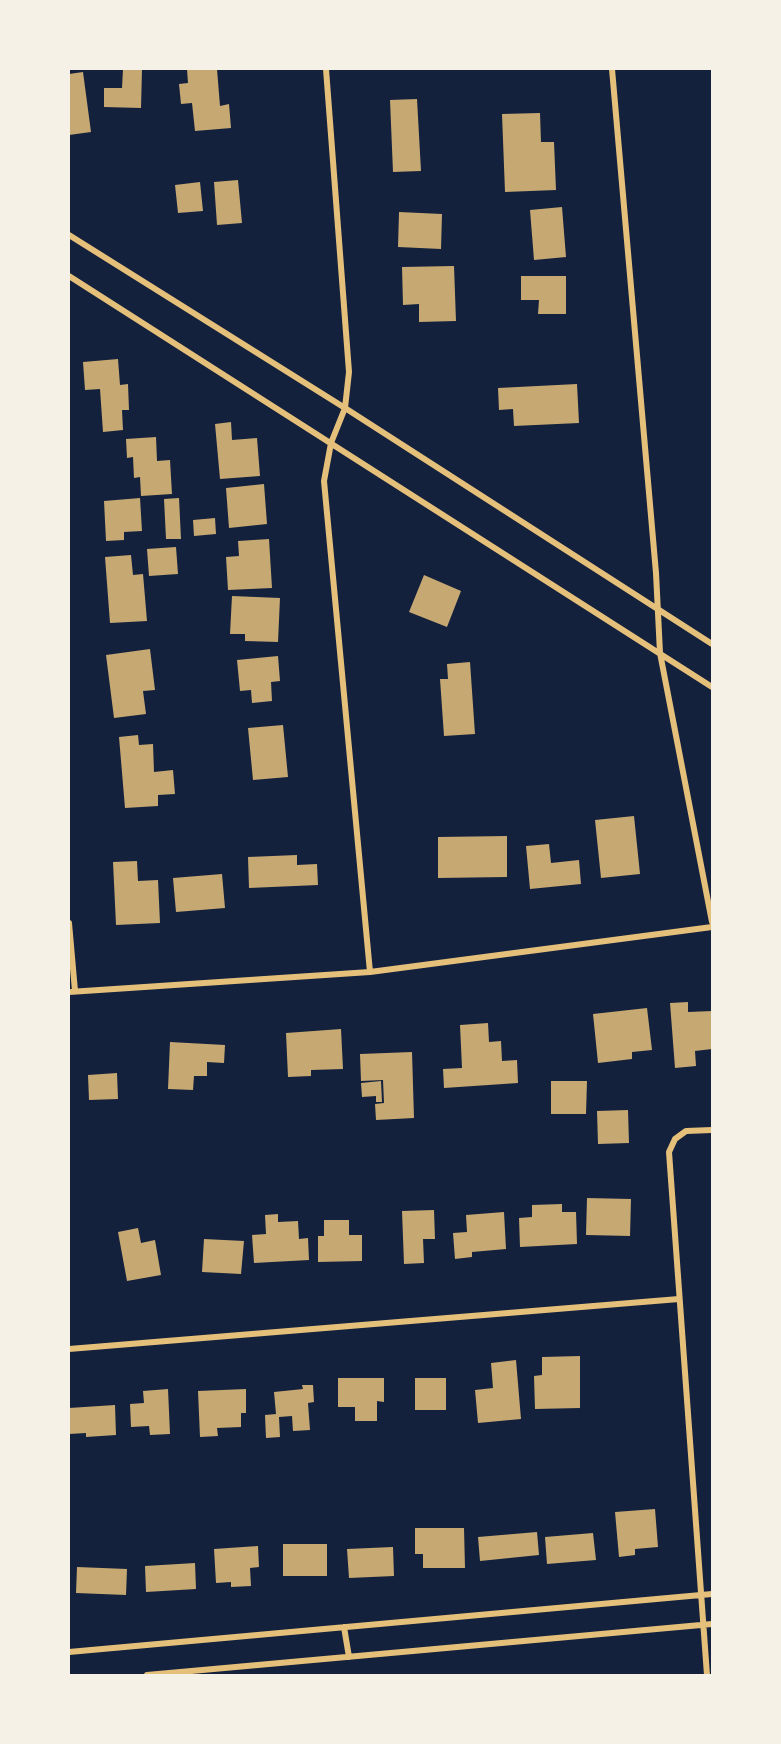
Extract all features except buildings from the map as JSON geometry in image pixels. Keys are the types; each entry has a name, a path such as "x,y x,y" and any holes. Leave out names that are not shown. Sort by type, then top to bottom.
{"street":[{"path":"326,69 349,372 345,408 331,443 324,481 370,972"},
{"path":"612,69 660,653 712,922"},
{"path":"69,235 345,408 712,644"},
{"path":"69,276 712,687"},
{"path":"69,923 72,992 370,972 712,927"},
{"path":"707,1675 669,1152 675,1139 686,1131 712,1130"},
{"path":"69,1349 679,1299"},
{"path":"69,1652 712,1594"},
{"path":"147,1675 712,1624"},
{"path":"344,1627 349,1657"}]}
